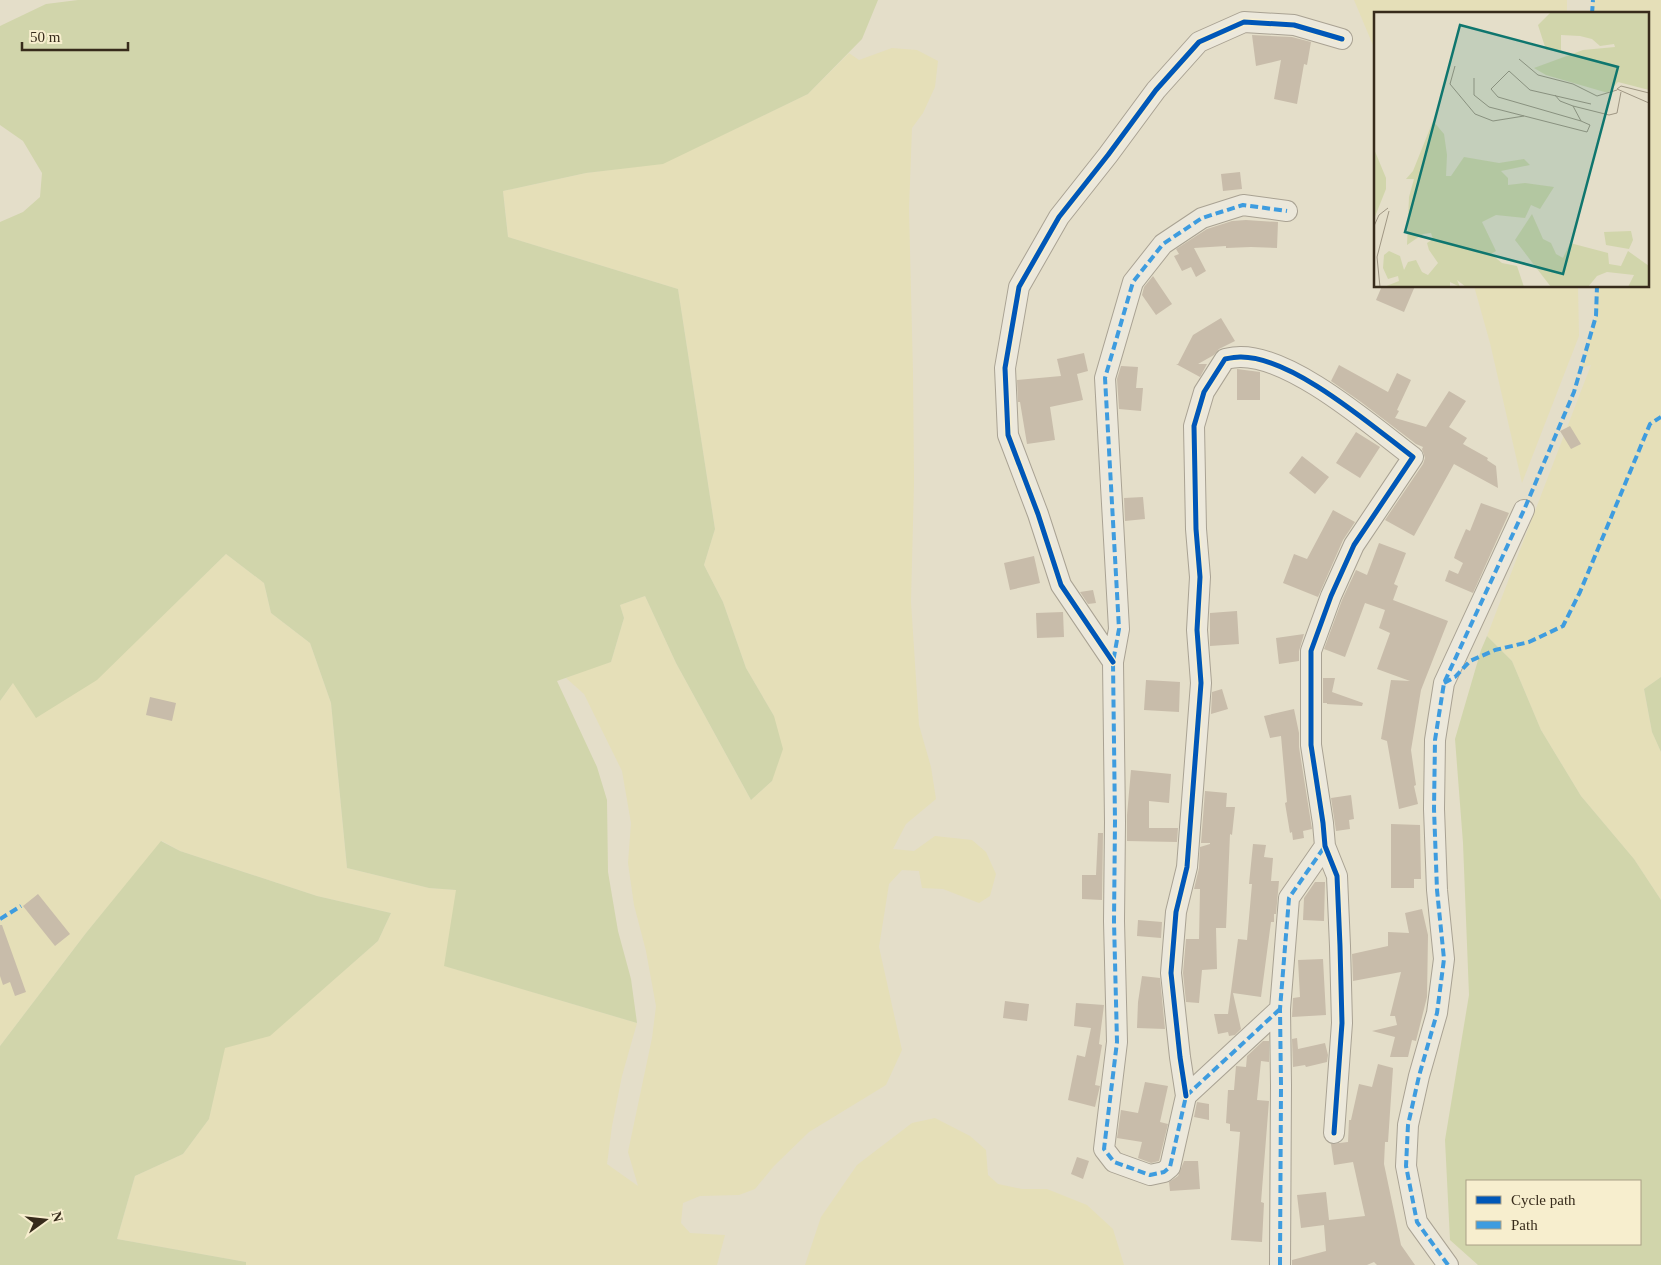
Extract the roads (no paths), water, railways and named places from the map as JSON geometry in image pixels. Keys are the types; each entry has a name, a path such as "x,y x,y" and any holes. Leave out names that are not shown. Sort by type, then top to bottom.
{"street":[{"path":"1113,662 1061,585 1038,514 1008,435 1004,368 1019,287 1058,217 1108,155 1156,90 1199,42 1244,22 1294,25 1342,39"},
{"path":"1287,211 1244,205 1202,218 1162,244 1133,282 1105,378 1119,629 1113,662 1114,921 1117,1042 1104,1149 1114,1162 1150,1175 1164,1172 1170,1167 1186,1096 1171,973 1176,912 1187,867 1201,682 1198,630 1200,577 1196,529 1194,426 1204,392 1225,359 1241,356 1267,361 1304,379 1331,395 1413,457 1354,545 1331,596 1311,651 1311,745 1323,823 1324,846 1337,876 1342,1023 1334,1133"},
{"path":"1448,1265 1417,1222 1406,1166 1408,1124 1437,1013 1444,959 1436,854 1435,740 1444,683 1524,510"},
{"path":"1280,1265 1280,1009 1289,898 1324,846"},
{"path":"1186,1096 1280,1009"}]}
